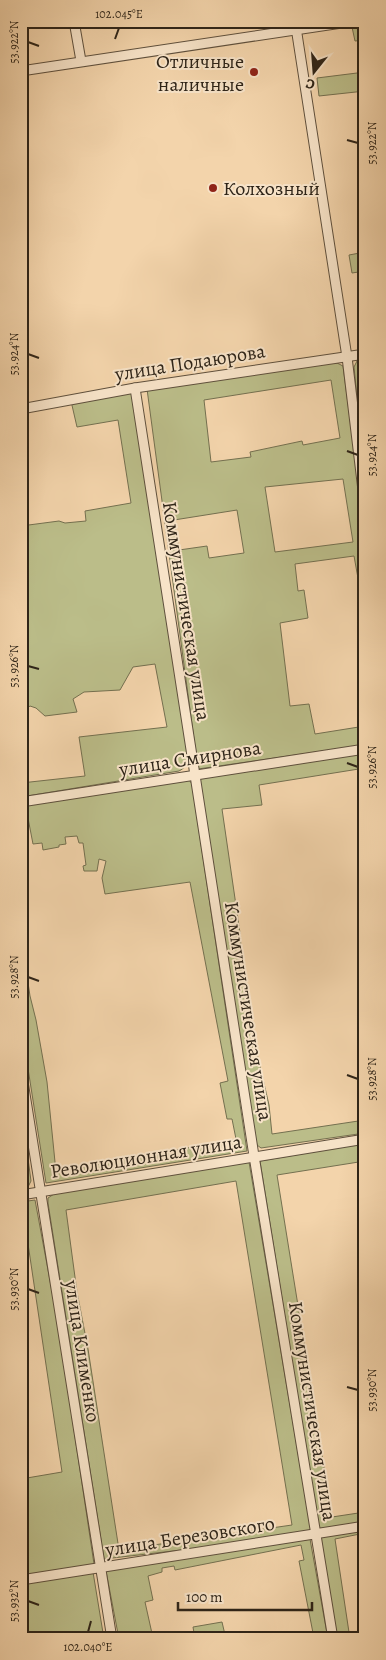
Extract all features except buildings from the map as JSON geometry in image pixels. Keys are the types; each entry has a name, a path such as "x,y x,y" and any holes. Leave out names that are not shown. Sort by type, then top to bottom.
{"street":[{"path":"74,21 80,61"},
{"path":"21,71 296,25 350,22"},
{"path":"296,25 347,357 365,507"},
{"name":"улица Подаюрова","path":"21,409 135,388 365,354"},
{"name":"Коммунистическая улица","path":"135,388 254,1156 333,1639"},
{"name":"улица Смирнова","path":"21,802 365,749"},
{"name":"улица Клименко","path":"21,1070 112,1639"},
{"name":"Революционная улица","path":"21,1194 365,1139"},
{"name":"улица Березовского","path":"21,1580 365,1526"}],"green space":[{"path":"365,25 365,40 355,41 352,27"},
{"path":"365,72 365,91 319,96 317,78"},
{"path":"365,252 365,271 352,273 349,255"},
{"path":"365,358 365,427 360,427 354,367 358,359"},
{"path":"332,363 343,366 365,533 365,617 354,556 295,564 298,591 304,590 308,618 280,623 290,706 309,704 315,734 365,726 365,745 198,769 147,389","holes":["331,380 340,438 303,445 302,441 250,452 251,457 211,462 204,400","343,479 353,542 275,552 265,487","237,510 244,553 209,558 207,546 179,550 174,520"]},
{"path":"133,390 188,759 183,769 179,771 21,797 21,783 85,776 79,737 167,727 155,664 133,667 120,690 84,692 73,699 77,712 45,716 36,708 30,706 21,713 21,526 59,521 65,523 86,521 85,511 131,503 118,420 77,427 71,401"},
{"path":"365,751 365,768 259,785 262,805 222,809 240,933 242,962 256,1049 269,1105 272,1134 365,1120 365,1133 261,1148 257,1145 256,1141 199,776"},
{"path":"189,780 192,784 247,1151 46,1183 21,1024 21,936 30,996 47,1082 56,1172 236,1139 232,1119 227,1119 220,1083 228,1081 190,882 105,894 102,878 106,861 99,859 97,871 84,871 83,866 86,865 83,843 79,843 77,836 65,837 66,844 43,850 42,843 33,844 27,813 21,813 21,804"},
{"path":"21,1106 31,1181 28,1187 21,1189"},
{"path":"365,1143 365,1161 277,1175 332,1517 365,1512 365,1522 323,1529 319,1528 318,1524 260,1161"},
{"path":"249,1162 311,1530 216,1546 104,1559 48,1203 48,1198 54,1194","holes":["236,1181 292,1525 119,1550 88,1349 77,1292 66,1210"]},
{"path":"35,1200 59,1329 94,1564 92,1566 21,1577 21,1570 24,1569 21,1549 21,1479 62,1472 24,1217 21,1217 21,1202"},
{"path":"365,1529 365,1533 335,1539 350,1639 336,1639 320,1537"},
{"path":"310,1539 328,1639 284,1639 313,1633 299,1561 304,1560 301,1545 175,1570 174,1566 162,1568 162,1572 148,1576 153,1600 145,1602 153,1638 119,1639 106,1571"},
{"path":"93,1572 104,1639 21,1639 21,1583"},
{"path":"222,1622 226,1639 195,1639 193,1627"}],"place":[{"name":"Отличные наличные","path":"254,72"},
{"name":"Колхозный","path":"213,188"}]}
